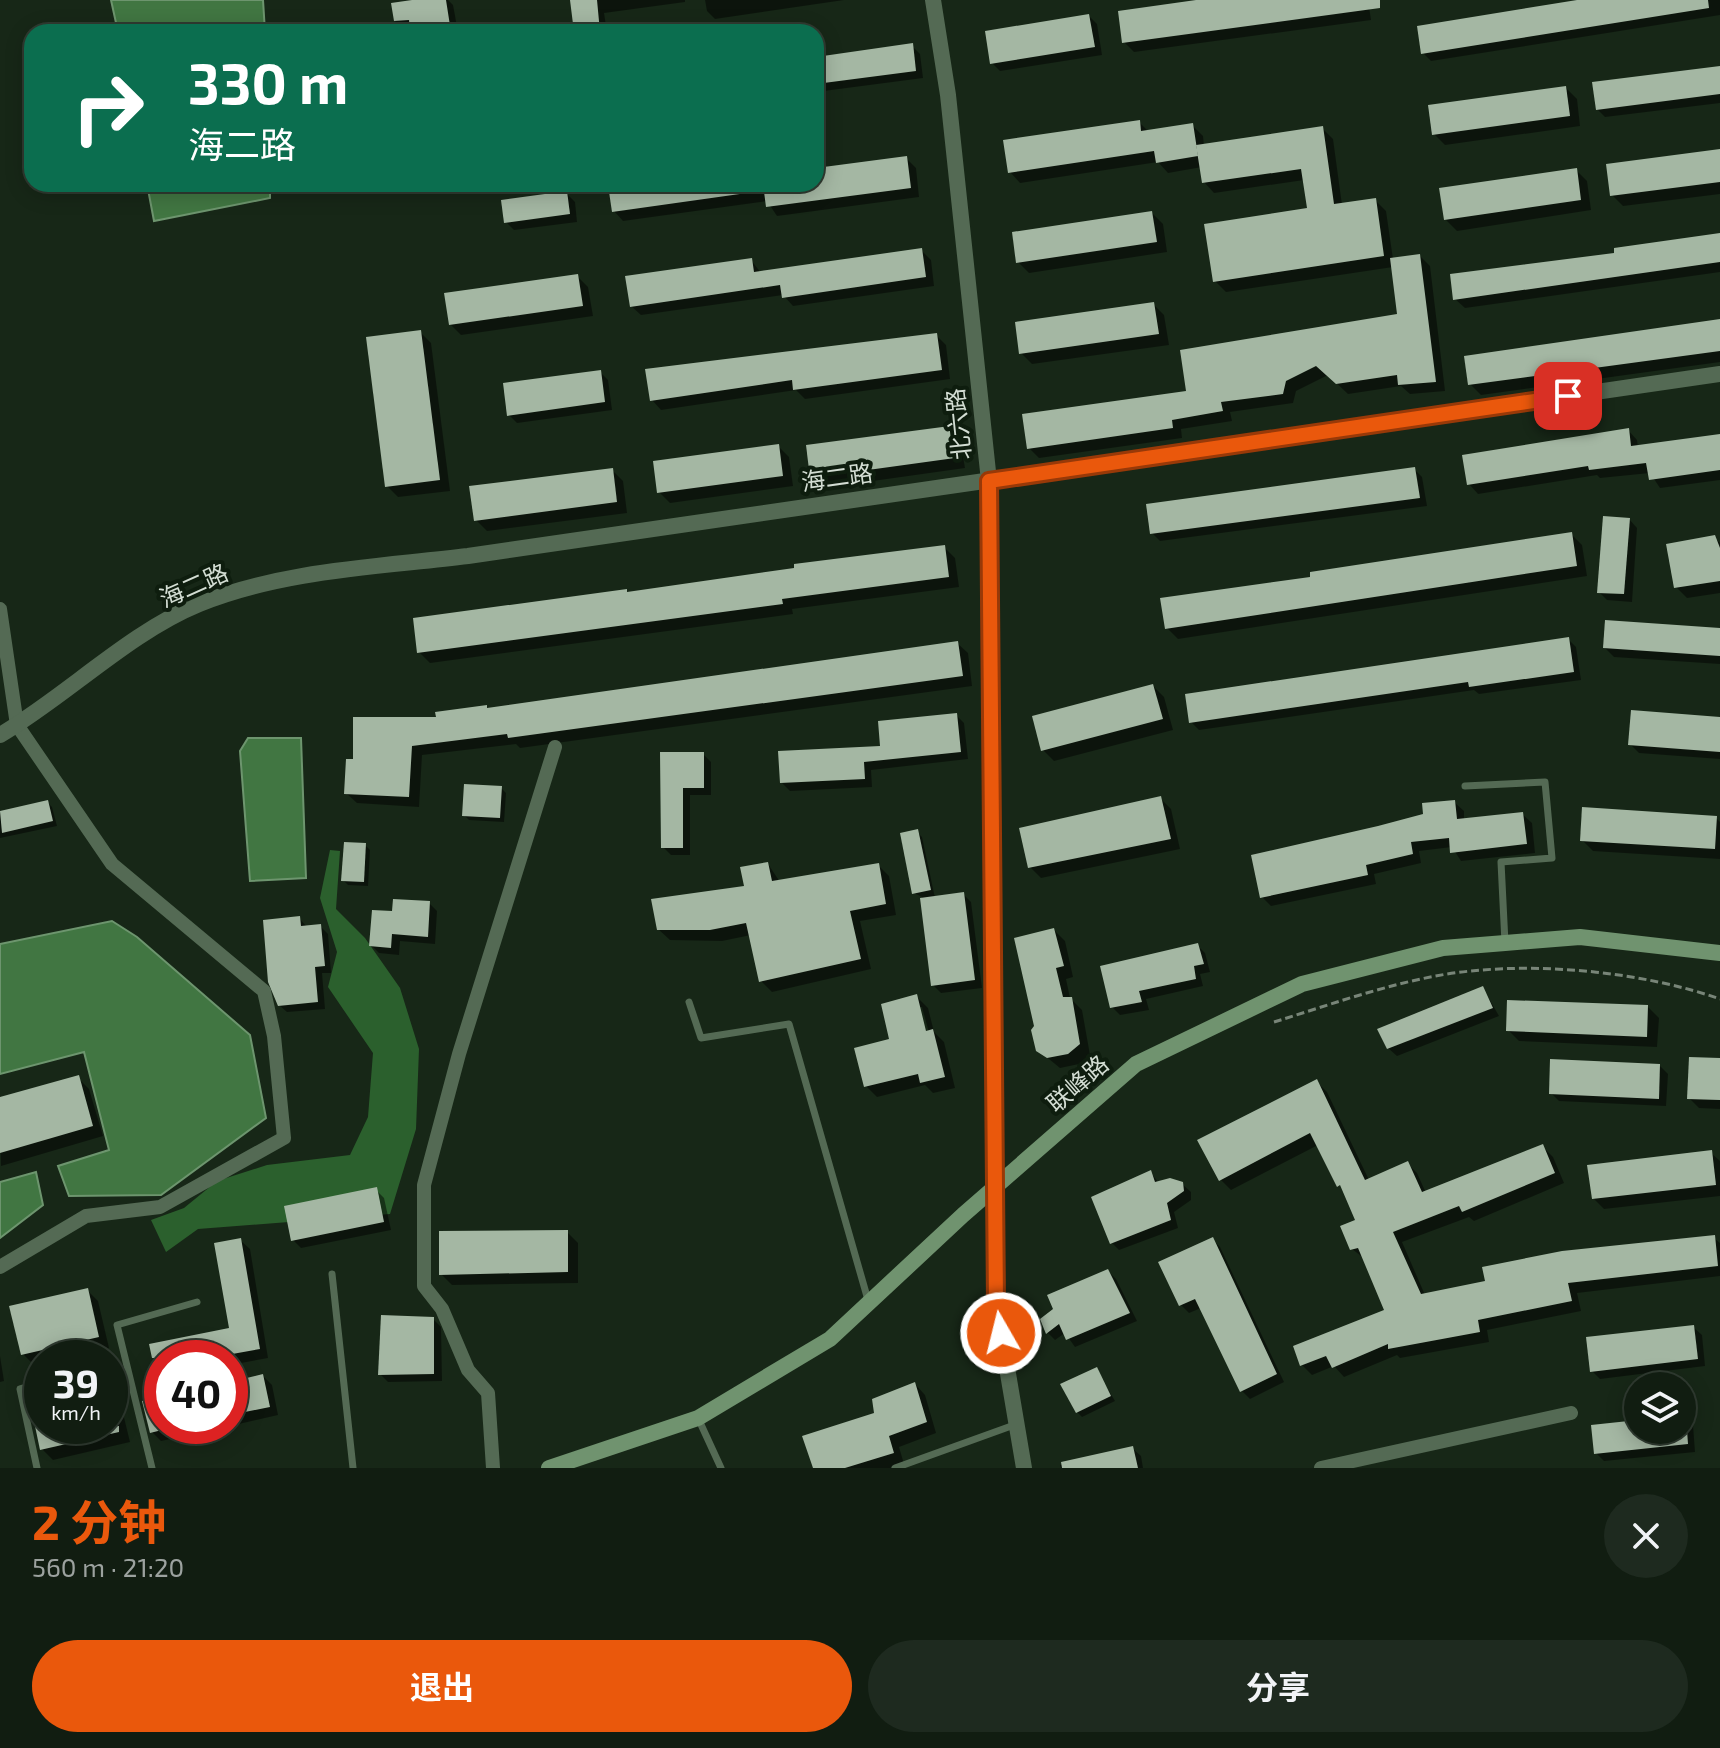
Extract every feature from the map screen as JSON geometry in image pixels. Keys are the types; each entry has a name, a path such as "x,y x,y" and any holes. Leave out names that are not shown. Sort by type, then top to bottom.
{"main road":[{"name":"联峰路","path":"549,1468 698,1418 830,1339 1136,1064 1302,984 1443,948 1580,937 1720,953"}],"street":[{"name":"北六路","path":"933,0 950,110 989,481 996,1303 1024,1468"},
{"name":"海二路","path":"0,735 123,649 196,605 263,583 1720,374"},
{"path":"0,609 17,725 112,864 264,991 274,1036 284,1138 160,1207 86,1216 0,1267"},
{"path":"493,1468 488,1393 468,1370 442,1309 424,1286 424,1185 459,1054 555,747"},
{"path":"1321,1468 1571,1413"}],"lane":[{"path":"1465,786 1545,782 1552,858 1501,862 1505,943"},
{"path":"689,1002 701,1038 789,1024 869,1303"},
{"path":"332,1274 353,1468"},
{"path":"152,1468 117,1325 197,1302"},
{"path":"24,1388 20,1389 24,1408"},
{"path":"698,1418 721,1468"},
{"path":"895,1468 1017,1424"},
{"path":"32,1444 37,1468"}],"path":[{"path":"1274,1022 1373,992 1470,971 1587,971 1690,989 1720,999"}],"shaded area":[{"path":"111,0 263,0 264,24 116,24"},
{"path":"149,192 270,192 270,198 154,221"},
{"path":"248,738 301,738 306,878 250,881 240,751"},
{"path":"330,850 340,851 336,909 365,938 400,988 419,1049 416,1129 390,1214 198,1229 166,1252 151,1220 184,1208 217,1181 267,1165 350,1155 368,1117 373,1053 328,987 337,952 320,898"},
{"path":"112,921 137,937 250,1035 266,1118 161,1195 69,1196 58,1166 109,1150 84,1052 0,1074 0,944"},
{"path":"36,1172 43,1205 0,1238 0,1182"}],"building":[{"path":"446,0 450,24 394,21 391,3"},
{"path":"570,0 597,0 599,24 573,24"},
{"path":"1196,0 1380,0 1380,8 1122,43 1118,11"},
{"path":"1577,0 1708,0 1709,8 1421,54 1417,26"},
{"path":"1089,14 1095,47 990,64 985,31"},
{"path":"913,43 916,71 824,83 824,56"},
{"path":"1720,66 1720,94 1596,110 1592,82"},
{"path":"1566,86 1570,116 1432,135 1428,105"},
{"path":"1140,120 1141,131 1193,123 1198,156 1156,163 1154,151 1008,173 1003,140"},
{"path":"1323,126 1334,204 1376,198 1384,256 1213,282 1204,224 1307,208 1301,169 1202,183 1196,145"},
{"path":"1720,149 1720,182 1610,196 1606,164"},
{"path":"907,156 911,188 766,207 764,192 824,192 824,167"},
{"path":"1577,168 1581,200 1444,220 1439,188"},
{"path":"567,192 570,214 504,223 501,200"},
{"path":"609,192 754,192 612,212"},
{"path":"1152,211 1157,242 1016,263 1012,232"},
{"path":"1720,233 1720,262 1453,300 1450,274 1614,253 1614,248"},
{"path":"922,248 926,277 782,298 780,285 630,307 625,276 752,258 754,272"},
{"path":"1420,254 1436,382 1398,385 1397,375 1336,384 1316,366 1286,381 1283,394 1221,402 1223,411 1172,420 1173,428 1027,449 1022,414 1186,391 1180,350 1397,314 1390,258"},
{"path":"578,274 583,306 449,325 444,293"},
{"path":"1154,302 1159,334 1019,354 1015,322"},
{"path":"1720,319 1720,351 1468,385 1464,356"},
{"path":"421,330 440,480 385,487 366,337"},
{"path":"937,333 942,370 793,390 792,380 650,401 645,369"},
{"path":"601,370 605,402 507,416 503,383"},
{"path":"950,426 955,458 810,478 806,445"},
{"path":"1629,428 1631,446 1720,434 1720,470 1649,480 1646,463 1589,470 1588,466 1467,485 1462,455"},
{"path":"779,444 783,476 657,493 653,461"},
{"path":"1415,467 1420,498 1150,534 1146,504"},
{"path":"613,468 617,502 474,521 469,486"},
{"path":"1603,516 1630,518 1624,594 1597,593"},
{"path":"1572,532 1577,566 1165,629 1160,598 1310,577 1310,572"},
{"path":"1715,535 1720,548 1720,581 1674,588 1666,544"},
{"path":"945,545 949,577 782,599 783,604 417,653 413,618 627,589 627,592 794,568 794,564"},
{"path":"1605,620 1720,628 1720,656 1603,648"},
{"path":"1569,637 1574,672 1469,687 1468,682 1189,723 1185,694"},
{"path":"958,641 963,676 508,738 507,734 412,746 409,797 344,794 346,759 353,759 353,717 436,717 435,712 487,705 487,708"},
{"path":"1153,684 1163,719 1041,751 1032,716"},
{"path":"1631,710 1720,717 1720,752 1628,745"},
{"path":"957,713 961,752 864,762 865,779 780,783 778,751 880,746 878,721"},
{"path":"660,752 704,752 704,788 683,788 683,848 661,848"},
{"path":"464,784 502,786 500,818 462,816"},
{"path":"1161,796 1171,839 1028,868 1019,828"},
{"path":"48,800 53,821 2,833 0,811"},
{"path":"1455,800 1457,819 1523,812 1527,844 1450,853 1449,838 1411,842 1413,854 1366,865 1368,875 1260,898 1251,855 1423,814 1422,803"},
{"path":"1582,807 1717,816 1715,849 1580,841"},
{"path":"918,829 931,890 912,894 900,833"},
{"path":"344,842 366,843 364,882 341,881"},
{"path":"768,862 772,881 879,863 886,904 850,911 861,959 759,982 746,923 710,930 657,930 651,899 744,886 740,867"},
{"path":"964,892 975,980 931,986 920,898"},
{"path":"393,899 430,901 428,937 392,934 391,948 369,946 372,910 392,911"},
{"path":"300,916 301,926 321,924 325,966 315,967 318,1002 278,1006 268,982 263,920"},
{"path":"1054,928 1064,966 1056,968 1063,997 1072,997 1080,1044 1068,1054 1047,1058 1036,1051 1031,1030 1034,1026 1014,938"},
{"path":"1198,943 1204,964 1194,966 1196,979 1139,991 1142,1002 1110,1008 1100,966"},
{"path":"1483,986 1493,1008 1387,1049 1377,1029"},
{"path":"917,994 926,1031 933,1029 945,1077 920,1083 918,1074 864,1087 854,1048 889,1039 881,1004"},
{"path":"1507,1000 1648,1005 1647,1037 1506,1031"},
{"path":"1689,1057 1720,1058 1720,1100 1687,1099"},
{"path":"1550,1059 1660,1064 1659,1099 1549,1094"},
{"path":"79,1075 93,1126 0,1153 0,1097"},
{"path":"1317,1079 1365,1180 1408,1161 1422,1192 1543,1144 1555,1173 1462,1212 1459,1206 1393,1232 1421,1294 1485,1281 1482,1267 1562,1251 1715,1235 1718,1266 1568,1283 1572,1301 1478,1320 1480,1332 1388,1349 1388,1344 1332,1368 1326,1356 1300,1366 1293,1346 1384,1310 1358,1248 1350,1250 1340,1226 1355,1220 1340,1185 1337,1187 1310,1133 1219,1181 1197,1140"},
{"path":"1712,1150 1716,1185 1592,1199 1587,1165"},
{"path":"1151,1170 1155,1182 1170,1178 1183,1182 1184,1191 1167,1203 1171,1220 1110,1244 1091,1197"},
{"path":"377,1187 384,1222 291,1241 284,1206"},
{"path":"568,1230 568,1272 439,1275 439,1231"},
{"path":"1213,1237 1277,1374 1240,1392 1195,1299 1179,1306 1158,1262"},
{"path":"241,1238 260,1349 248,1351 248,1340 169,1340 229,1328 214,1243"},
{"path":"1108,1269 1130,1313 1066,1340 1059,1324 1046,1334 1040,1319 1053,1309 1047,1295"},
{"path":"88,1288 99,1337 86,1340 24,1340 24,1354 21,1355 9,1306"},
{"path":"381,1315 434,1317 434,1374 378,1375"},
{"path":"1694,1325 1698,1359 1590,1372 1586,1337"},
{"path":"1097,1367 1111,1396 1076,1413 1060,1384"},
{"path":"263,1374 270,1407 248,1411 248,1378"},
{"path":"915,1382 927,1422 889,1436 894,1453 845,1468 813,1468 802,1436 874,1413 872,1399"},
{"path":"1624,1421 1624,1444 1688,1444 1594,1454 1591,1425"},
{"path":"39,1444 66,1444 40,1450"},
{"path":"1133,1446 1138,1468 1062,1468 1061,1462"}],"route":[{"path":"1001,1333 996,1303 989,481 1568,396"}]}
